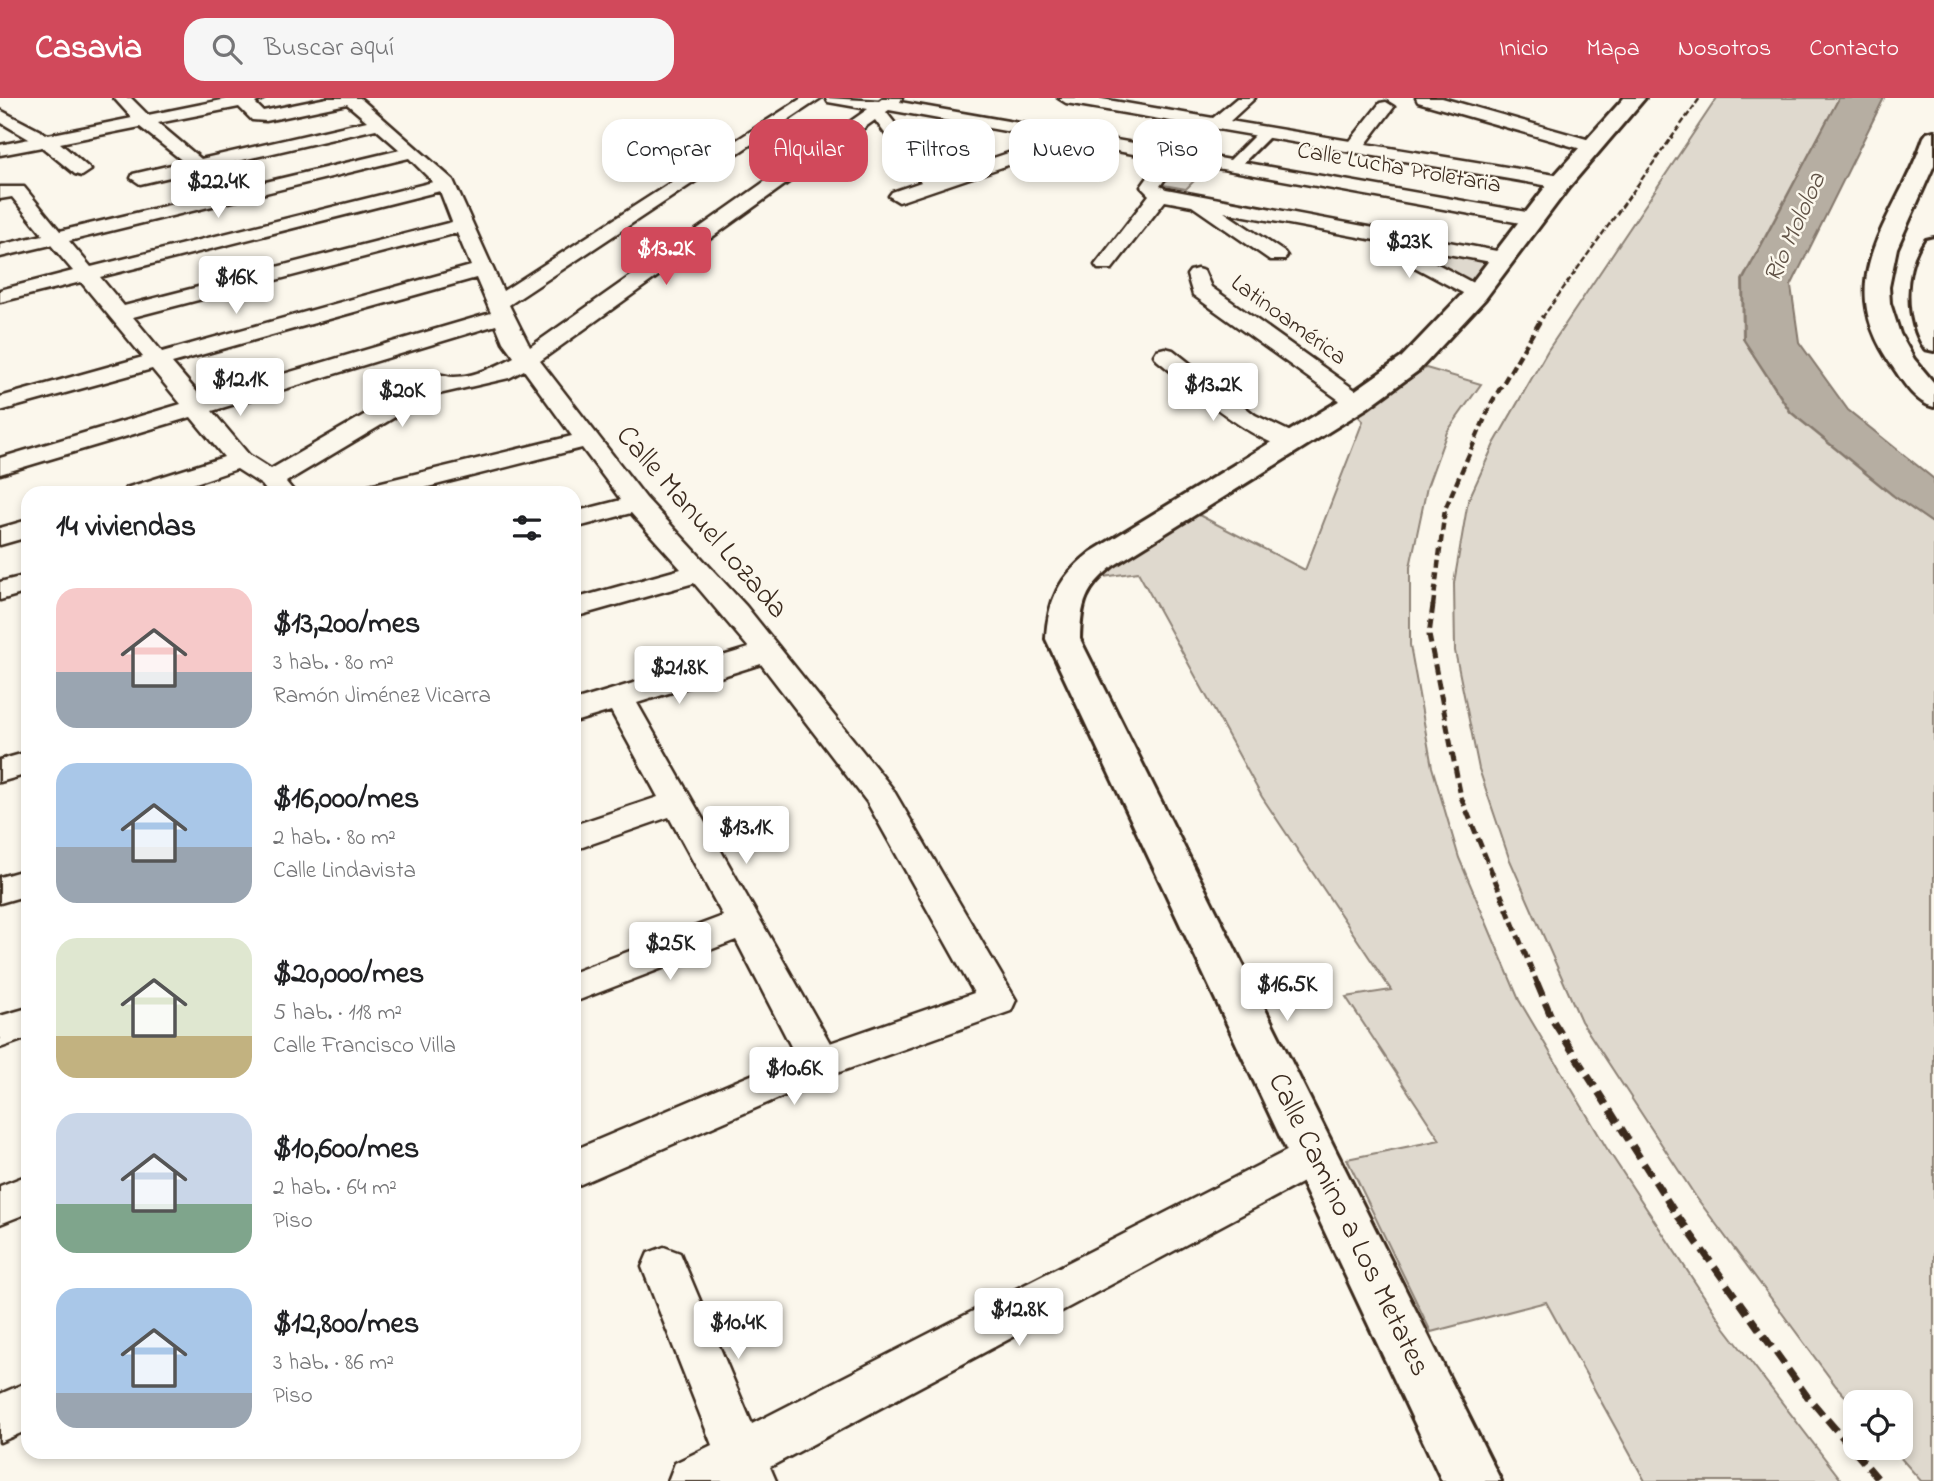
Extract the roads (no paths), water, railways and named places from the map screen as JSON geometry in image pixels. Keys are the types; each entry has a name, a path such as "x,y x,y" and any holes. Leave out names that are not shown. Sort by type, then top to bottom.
{"street":[{"path":"122,98 144,121 198,165"},
{"path":"0,150 246,99 258,116 266,117 351,98"},
{"name":"Calle Manuel Lozada","path":"351,98 446,184 521,351 585,439 637,504 736,612 880,796 997,1000 820,1063"},
{"path":"0,467 197,408 501,310 813,98"},
{"name":"Calle Lucha Proletaria","path":"834,98 1009,126"},
{"path":"1066,98 1187,119"},
{"path":"1222,119 1247,98"},
{"path":"1424,98 1591,146"},
{"name":"Calle Camino a Los Metates","path":"1472,1481 1063,639 1063,614 1071,587 1102,559 1357,402 1410,365 1476,293 1561,182 1635,98"},
{"path":"279,486 462,366 521,351 884,105 933,185"},
{"path":"1354,146 1387,107"},
{"path":"0,116 46,141 82,170"},
{"path":"170,210 140,178 381,123"},
{"path":"1222,125 1561,182"},
{"path":"1370,127 1396,131"},
{"path":"1189,198 1266,132"},
{"path":"1933,141 1885,252 1877,287 1885,330 1897,355 1934,400"},
{"path":"0,251 413,152"},
{"path":"899,196 1009,159"},
{"name":"Calle Lucha Proletaria","path":"1222,162 1532,219"},
{"path":"1154,182 1150,187 1160,194 1502,258"},
{"path":"0,296 446,184"},
{"path":"8,192 56,238 240,460 276,486"},
{"path":"1105,265 1160,194"},
{"path":"1189,198 1277,256"},
{"path":"119,314 464,225"},
{"path":"1361,231 1476,293"},
{"path":"1934,245 1923,295 1923,313 1934,343"},
{"path":"0,404 484,269"},
{"name":"Latinoamérica","path":"1197,275 1201,290 1357,402"},
{"path":"1165,355 1245,420 1292,442"},
{"path":"398,486 585,439"},
{"path":"160,486 240,460"},
{"path":"581,518 637,504"},
{"path":"0,537 21,530"},
{"path":"581,606 699,573"},
{"path":"0,591 21,585"},
{"path":"581,710 768,652"},
{"path":"581,1166 820,1063 745,922 619,698"},
{"path":"0,771 21,765"},
{"path":"581,836 678,802"},
{"path":"0,891 21,884"},
{"path":"581,984 745,922"},
{"path":"0,1032 21,1025"},
{"path":"693,1481 746,1469 1314,1155"},
{"path":"0,1205 21,1197"},
{"path":"664,1267 746,1469"},
{"path":"0,1418 21,1409"}],"water":[{"name":"Río Mololoa","path":"1839,98 1884,98 1791,286 1799,342 1848,410 1934,479 1934,524 1894,496 1791,412 1744,340 1743,280"}],"railway":[{"path":"1542,318 1700,98"},
{"path":"1433,606 1445,509 1492,402 1543,316"},
{"path":"1433,605 1429,635 1461,797 1538,985"},
{"path":"1537,983 1553,1021 1672,1208 1807,1396 1880,1481"}]}
